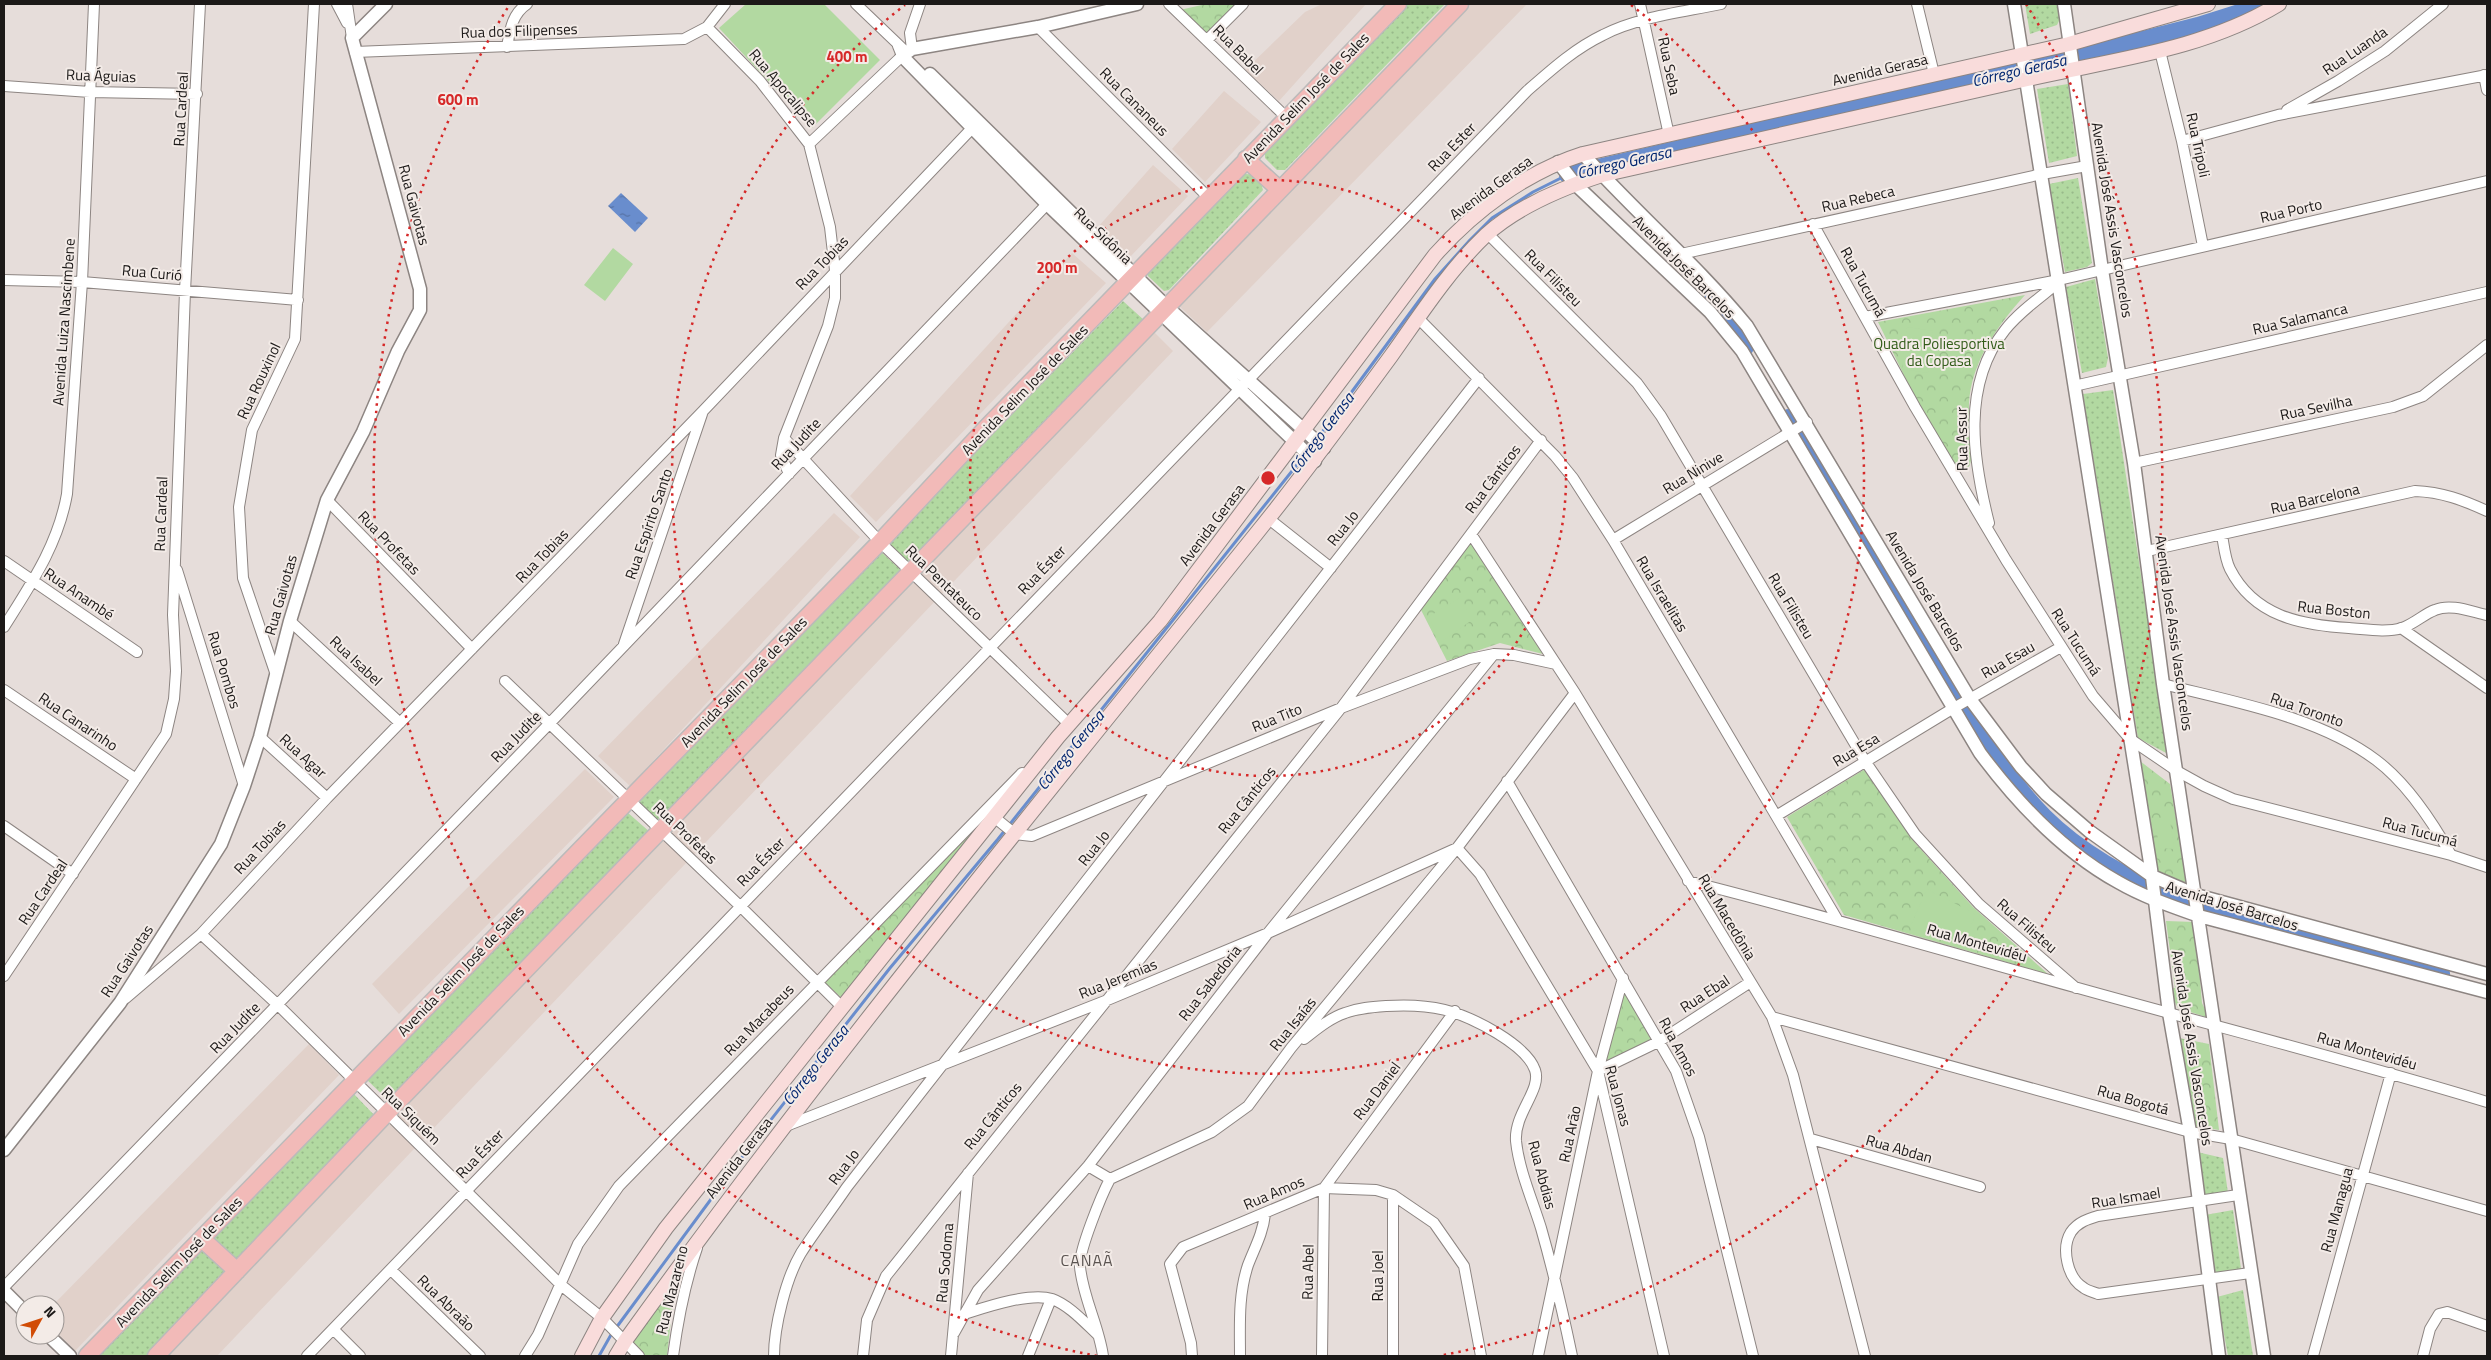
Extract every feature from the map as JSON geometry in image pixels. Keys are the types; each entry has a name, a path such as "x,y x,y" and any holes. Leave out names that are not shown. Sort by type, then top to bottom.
{"main road":[{"name":"Avenida Selim José de Sales","path":"87,1356 880,542 988,426 1132,279 1246,158 1398,4"},
{"path":"156,1356 387,1114 1460,4"},
{"name":"Avenida Gerasa","path":"582,1356 666,1228 996,818 1058,737 1160,621 1304,451 1322,446 1457,266 1488,234 1568,175 1594,167 2071,56 2208,4"},
{"name":"Avenida Gerasa","path":"1594,167 1669,135 1934,74 2023,67 2071,56 2160,51 2219,32 2279,4"},
{"path":"1246,158 1280,190"},
{"path":"1568,175 1594,167"},
{"name":"Avenida Gerasa","path":"616,1356 622,1338 1013,832 1269,519 1304,451 1305,432 1451,237 1484,209 1539,172 1568,175"},
{"path":"202,1239 237,1271"}],"street":[{"name":"Avenida Luiza Nascimbene","path":"4,627 34,581 55,539 67,494 82,282 94,4"},
{"name":"Rua Cardeal","path":"4,976 166,734 174,699 176,671 172,615 185,291 197,94 200,4"},
{"name":"Rua Rouxinol","path":"276,675 243,578 239,507 252,430 295,339 314,4"},
{"path":"337,4 352,34 386,4"},
{"name":"Rua Gaivotas","path":"4,1150 120,1003 221,844 244,786 260,737 290,620 327,500 363,432 398,351 420,310 420,289 355,52 347,4"},
{"path":"507,47 511,25 519,10 527,4"},
{"path":"707,27 725,4"},
{"name":"Rua Sidônia","path":"856,4 905,50 1050,201 1242,385 1304,451"},
{"path":"809,144 905,50 920,4"},
{"path":"905,50 1038,27 1137,4"},
{"name":"Rua Babel","path":"1169,4 1286,118"},
{"path":"1207,40 1242,4"},
{"name":"Rua Seba","path":"1640,4 1669,135"},
{"name":"Rua Ester","path":"1242,385 1527,92 1566,57 1603,34 1624,26 1721,4"},
{"path":"1917,4 1934,74"},
{"name":"Avenida José Assis Vasconcelos","path":"2014,4 2153,888 2169,1012 2190,1132 2219,1356"},
{"name":"Avenida José Assis Vasconcelos","path":"2064,4 2102,270 2134,463 2163,684 2197,905 2238,1195 2264,1356"},
{"name":"Rua Luanda","path":"2278,115 2338,81 2385,51 2442,4"},
{"name":"Rua dos Filipenses","path":"355,52 684,39 707,27"},
{"name":"Rua Apocalipse","path":"707,27 760,81 809,144 830,227 835,270 835,298 828,326 784,438 782,454 789,474"},
{"name":"Rua Cananeus","path":"1038,27 1209,198"},
{"name":"Rua Tripoli","path":"2160,51 2182,141 2203,246"},
{"path":"2182,141 2278,115 2486,75 2487,90"},
{"name":"Rua Águias","path":"4,86 90,92 197,94"},
{"name":"Rua Tobias","path":"120,1003 201,934 327,798 703,411 835,270 975,125"},
{"name":"Rua Rebeca","path":"1680,254 2042,174 2087,166"},
{"name":"Avenida José Barcelos","path":"1594,167 1680,254 1747,326 1798,427 1962,704 2046,794 2153,888 2197,905 2487,974"},
{"name":"Avenida José Barcelos","path":"1568,175 1710,312 1742,351 1798,427 1962,704 1998,778 2020,804 2045,828 2095,868 2197,905 2487,992"},
{"name":"Rua Porto","path":"2059,281 2487,181"},
{"name":"Rua Judite","path":"4,1287 549,724 1050,201"},
{"name":"Rua Tucumá","path":"1813,224 1915,407 1992,535 2093,696 2130,739 2177,771 2233,799 2451,855 2487,867"},
{"name":"Rua Filisteu","path":"1488,234 1637,383 1661,416 1865,761 1915,834 1943,868 1979,904 2076,988"},
{"name":"Rua Curió","path":"4,280 82,282 298,300"},
{"path":"1865,317 2059,281"},
{"name":"Rua Assur","path":"1992,535 1978,478 1974,424 1983,369 1990,353 2010,324 2059,281"},
{"name":"Rua Salamanca","path":"2120,376 2487,292"},
{"name":"Rua Israelitas","path":"1418,318 1541,440 1573,478 1613,540 1837,919"},
{"name":"Rua Sevilha","path":"2134,463 2393,407 2423,396 2486,348"},
{"path":"2074,386 2120,376"},
{"name":"Rua Jo","path":"775,1355 782,1304 800,1255 847,1187 942,1063 1168,778 1478,378"},
{"name":"Rua Sidônia","path":"1242,385 1322,446"},
{"name":"Rua Éster","path":"307,1356 1242,385"},
{"name":"Rua Espírito Santo","path":"622,647 703,411"},
{"name":"Rua Ninive","path":"1613,540 1798,427"},
{"path":"784,438 802,460"},
{"name":"Rua Cânticos","path":"968,1172 1341,708 1541,440"},
{"name":"Rua Pentateuco","path":"802,460 880,542 1069,724"},
{"path":"1961,481 1978,478"},
{"name":"Rua Barcelona","path":"2147,552 2415,491 2435,492 2458,497 2487,511"},
{"name":"Rua Profetas","path":"327,500 472,649"},
{"path":"1269,519 1331,568"},
{"name":"Rua Macedônia","path":"1471,534 1575,693 1749,983 1772,1017 1794,1075 1865,1356"},
{"name":"Rua Boston","path":"2222,535 2229,567 2239,583 2254,599 2274,614 2293,622 2326,627 2401,628 2436,609 2449,607 2487,615"},
{"name":"Rua Anambé","path":"4,561 137,652"},
{"name":"Rua Pombos","path":"174,563 244,786"},
{"name":"Rua Isabel","path":"290,620 400,723"},
{"path":"2401,628 2487,688"},
{"name":"Rua Esau","path":"1962,704 2061,647"},
{"name":"Rua Tito","path":"1013,832 1032,836 1168,778 1341,708 1470,659 1494,654 1514,655 1556,664"},
{"name":"Rua Sabedoria","path":"954,1333 978,1290 1088,1166 1268,933 1494,654"},
{"name":"Rua Profetas","path":"505,681 660,832 740,906 843,1008"},
{"name":"Rua Toronto","path":"2163,684 2298,720 2348,741 2378,761 2397,780 2422,810 2451,855"},
{"name":"Rua Canarinho","path":"4,690 136,779"},
{"name":"Rua Isaías","path":"1110,1179 1212,1132 1248,1106 1291,1048 1457,848 1575,693"},
{"name":"Rua Esa","path":"1776,816 1962,704"},
{"name":"Rua Agar","path":"260,737 327,798"},
{"name":"Rua Macabeus","path":"526,1356 561,1285 578,1244 619,1186 816,982 1058,737"},
{"name":"Rua Amos","path":"1507,781 1676,1071 1699,1137 1753,1356"},
{"path":"996,818 1013,832"},
{"path":"4,826 73,874"},
{"name":"Rua Jeremias","path":"784,1126 1105,1001 1268,933 1457,848"},
{"name":"Rua Jonas","path":"1457,848 1480,874 1598,1071 1664,1356"},
{"name":"Rua Montevidéu","path":"1688,881 1837,919 2076,988 2391,1073 2487,1102"},
{"name":"Rua Siquém","path":"201,934 278,1005 561,1285 604,1321"},
{"path":"4,956 13,963"},
{"name":"Rua Arão","path":"1538,1356 1556,1278 1598,1071 1623,978"},
{"name":"Rua Ebal","path":"1598,1071 1658,1042 1749,983"},
{"name":"Rua Abdias","path":"1291,1048 1323,1024 1345,1013 1366,1007 1428,1005 1455,1011 1473,1018 1508,1040 1530,1062 1535,1070 1535,1082 1531,1097 1521,1111 1517,1124 1516,1140 1522,1168 1556,1278 1572,1356"},
{"name":"Rua Daniel","path":"1324,1188 1455,1011"},
{"name":"Rua Bogotá","path":"1772,1017 2190,1132 2231,1139 2487,1211"},
{"name":"Rua Managua","path":"2313,1356 2391,1073"},
{"name":"Rua Abdan","path":"1811,1139 1980,1187"},
{"path":"1088,1166 1110,1179 1094,1216 1079,1265 1090,1311 1100,1337 1103,1356"},
{"path":"863,1356 867,1320 886,1276 968,1172"},
{"name":"Rua Sodoma","path":"951,1356 968,1172"},
{"name":"Rua Amos","path":"1192,1356 1192,1343 1170,1264 1183,1247 1324,1188 1376,1190 1393,1195 1434,1222 1464,1266 1481,1356"},
{"name":"Rua Abel","path":"1322,1356 1324,1188"},
{"name":"Rua Joel","path":"1393,1195 1393,1356"},
{"path":"2198,1202 2238,1195"},
{"name":"Rua Ismael","path":"2198,1202 2098,1216 2082,1221 2072,1231 2066,1244 2067,1263 2074,1277 2083,1288 2098,1294 2208,1278"},
{"path":"1240,1356 1239,1305 1248,1266 1263,1232 1265,1214"},
{"name":"Rua Mazareno","path":"673,1356 678,1320 690,1270 703,1232"},
{"name":"Rua Abraão","path":"391,1270 480,1356"},
{"path":"2208,1278 2250,1273"},
{"path":"4,1291 15,1302"},
{"path":"964,1314 1016,1299 1051,1299 1075,1314 1100,1337"},
{"path":"1028,1356 1051,1299"},
{"path":"2423,1356 2430,1329 2439,1314 2446,1312 2487,1326"},
{"path":"604,1321 639,1356"},
{"path":"333,1329 360,1356"},
{"path":"58,1345 70,1356"}],"shaded area":[{"path":"1322,4 1366,4 1279,101 1245,70 1305,12"},
{"path":"1470,4 1527,4 1207,332 1178,305"},
{"path":"1224,91 1261,122 1205,182 1172,149"},
{"path":"1153,165 1188,196 1130,257 1098,227"},
{"path":"1072,253 1106,283 876,522 850,496"},
{"path":"1153,331 1173,351 217,1356 164,1356"},
{"path":"834,513 860,537 630,786 598,756"},
{"path":"585,769 614,797 399,1014 372,984"},
{"path":"309,1044 339,1075 75,1351 65,1340 65,1295 63,1295"}],"green space":[{"path":"746,4 824,4 880,60 812,128 719,28"},
{"path":"1206,4 1241,4 1201,41 1171,12"},
{"path":"1406,4 1445,4 1285,170 1277,170 1265,158 1265,151"},
{"path":"2025,4 2059,4 2061,17 2057,25 2030,34"},
{"path":"2068,84 2077,156 2049,163 2037,89"},
{"path":"1243,174 1256,178 1261,183 1263,190 1169,290 1164,291 1148,276 1148,272"},
{"path":"2078,178 2092,263 2087,267 2065,272 2049,184"},
{"path":"613,248 633,264 605,301 584,285"},
{"path":"2095,279 2108,358 2106,367 2082,373 2066,287"},
{"name":"Quadra Poliesportiva da Copasa","path":"2025,295 2005,319 1980,359 1971,388 1969,404 1972,445 1971,461 1968,469 1957,467 1918,404 1878,322"},
{"path":"1123,301 1145,321 911,565 887,542"},
{"path":"1907,327 1933,331 1928,373 1902,369"},
{"path":"2113,390 2168,754 2138,738 2083,394"},
{"path":"1470,541 1543,654 1500,643 1447,661 1420,608"},
{"path":"879,550 904,573 661,823 635,801"},
{"path":"1460,598 1472,620 1441,642 1428,617"},
{"path":"2140,761 2170,784 2187,883 2154,870"},
{"path":"1865,769 1916,844 1973,907 2048,974 1844,915 1787,817"},
{"path":"1017,782 843,999 824,982"},
{"path":"627,812 651,833 390,1102 365,1078"},
{"path":"2155,817 2170,820 2174,849 2159,848"},
{"path":"1927,889 1975,914 1965,946 1910,927"},
{"path":"2166,921 2195,922 2202,1003 2209,1018 2178,1008 2167,987 2175,988"},
{"path":"1624,987 1655,1040 1601,1066"},
{"path":"2179,1038 2209,1044 2219,1130 2192,1126"},
{"path":"353,1093 376,1117 237,1260 211,1237"},
{"path":"2197,1152 2223,1158 2228,1193 2204,1197"},
{"path":"2233,1210 2241,1269 2216,1275 2205,1215"},
{"path":"202,1248 226,1273 146,1356 95,1356"},
{"path":"690,1254 673,1301 667,1356 644,1356 630,1341"},
{"path":"2243,1290 2253,1356 2228,1356 2217,1297"}],"water":[{"path":"621,193 648,218 635,232 608,206"}],"waterway":[{"name":"Córrego Gerasa","path":"1568,175 2095,52 2198,26 2268,4"},
{"name":"Córrego Gerasa","path":"1317,439 1435,279 1470,240 1492,218 1533,192 1565,176"},
{"path":"1708,301 1729,324 1745,347"},
{"path":"1789,418 1978,733 2026,797 2059,831 2075,844 2129,878 2186,904 2441,974"},
{"name":"Córrego Gerasa","path":"616,1328 748,1149 890,968 998,839 1304,456"},
{"name":"Córrego Gerasa","path":"599,1356 612,1333"}],"district":[{"name":"CANAÃ","path":"1087,1260"}]}
